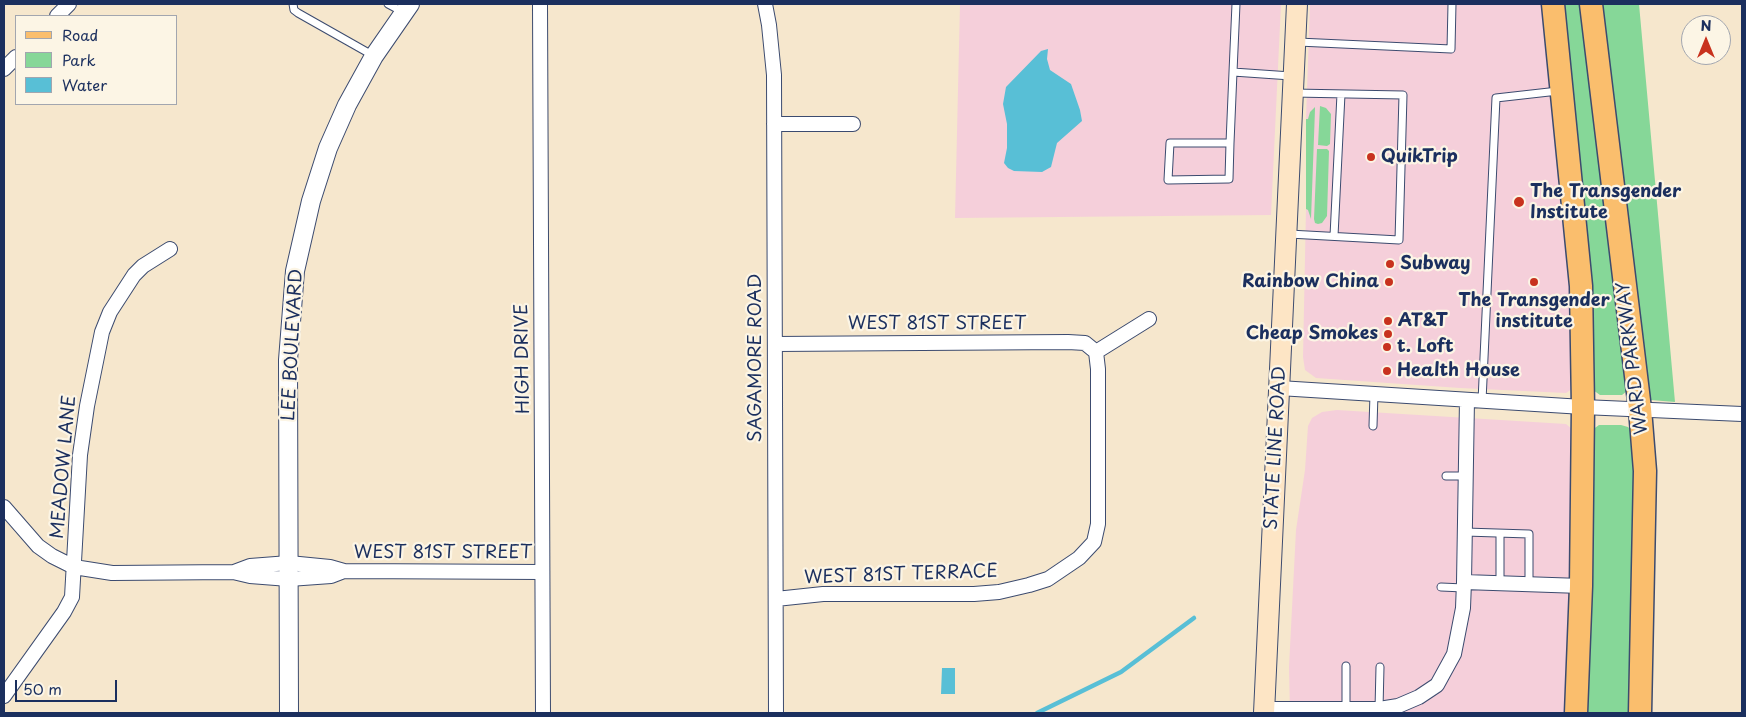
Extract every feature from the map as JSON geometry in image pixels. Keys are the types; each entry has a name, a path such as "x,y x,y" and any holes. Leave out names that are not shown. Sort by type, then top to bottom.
{"main road":[{"name":"STATE LINE ROAD","path":"1264,711 1297,4"},
{"path":"1553,4 1581,286 1583,407 1581,586 1576,713"},
{"name":"WARD PARKWAY","path":"1591,4 1640,409 1645,471 1640,713"}],"street":[{"path":"58,15 69,4"},
{"name":"HIGH DRIVE","path":"540,4 543,713"},
{"name":"SAGAMORE ROAD","path":"765,4 770,26 774,74 776,713"},
{"name":"LEE BOULEVARD","path":"289,713 288,360 295,271 311,201 328,148 346,105 374,56 407,8"},
{"path":"4,69 15,58"},
{"path":"774,124 853,124"},
{"name":"MEADOW LANE","path":"4,696 64,612 72,597 80,454 87,406 102,332 110,312 134,275 143,266 170,249"},
{"path":"1096,352 1149,319"},
{"name":"WEST 81ST STREET","path":"775,344 1068,342 1085,343 1096,352"},
{"name":"WEST 81ST TERRACE","path":"776,599 823,594 974,594 999,592 1048,579 1079,558 1094,542 1098,524 1098,369 1096,352"},
{"path":"1279,388 1583,407 1742,414"},
{"path":"1264,711 1346,708 1379,709 1398,706 1419,697 1438,685 1454,654 1463,608 1467,400"},
{"name":"WEST 81ST STREET","path":"4,507 38,546 52,556 74,567 112,573 233,572 250,566 289,571 330,567 344,571 542,572"},
{"path":"1464,585 1500,583 1581,586"}],"lane":[{"path":"293,4 294,10 298,13 374,56"},
{"path":"388,4 407,8"},
{"path":"1230,143 1170,143 1168,180 1229,179 1236,4"},
{"path":"1295,42 1451,49 1452,4"},
{"path":"1233,72 1342,94 1403,95 1399,240 1286,234"},
{"path":"1482,401 1496,98 1561,91"},
{"path":"1334,236 1342,94"},
{"path":"1373,426 1374,394"},
{"path":"1446,476 1466,476"},
{"path":"1465,532 1529,534 1529,584"},
{"path":"1500,534 1500,583"},
{"path":"1441,587 1464,585"},
{"path":"1346,666 1346,708"},
{"path":"1379,709 1380,667"}],"shaded area":[{"path":"960,4 1281,4 1271,215 955,218"},
{"path":"1310,4 1544,4 1569,258 1574,376 1572,389 1566,393 1316,378 1305,370 1303,357 1306,119"},
{"path":"1337,410 1566,424 1572,429 1576,440 1565,713 1290,713 1289,667 1296,530 1305,470 1308,426 1312,418 1322,412"}],"green space":[{"path":"1561,4 1582,4 1627,391 1622,395 1600,395 1593,390"},
{"path":"1601,4 1639,4 1675,402 1651,400 1646,394"},
{"path":"1320,106 1326,108 1331,114 1330,144 1327,146 1318,145"},
{"path":"1315,107 1311,219 1306,209 1306,119 1308,119 1310,112"},
{"path":"1317,149 1327,149 1329,151 1327,216 1322,223 1318,224 1315,223 1314,219"},
{"path":"1599,425 1621,425 1628,427 1632,431 1636,499 1634,713 1584,713 1592,430"}],"water":[{"path":"1048,49 1047,59 1050,70 1071,84 1082,121 1057,143 1051,167 1042,172 1014,171 1004,163 1007,148 1007,124 1003,104 1006,87 1041,51"},
{"path":"942,668 955,668 955,694 941,694"}],"waterway":[{"path":"1037,713 1121,672 1194,618"}],"place":[{"name":"QuikTrip","path":"1371,157"},
{"name":"The Transgender Institute","path":"1519,202"},
{"name":"Subway","path":"1390,264"},
{"name":"Rainbow China","path":"1389,282"},
{"name":"The Transgender institute","path":"1534,282"},
{"name":"AT&T","path":"1388,321"},
{"name":"Cheap Smokes","path":"1388,334"},
{"name":"t. Loft","path":"1387,347"},
{"name":"Health House","path":"1387,371"}]}
